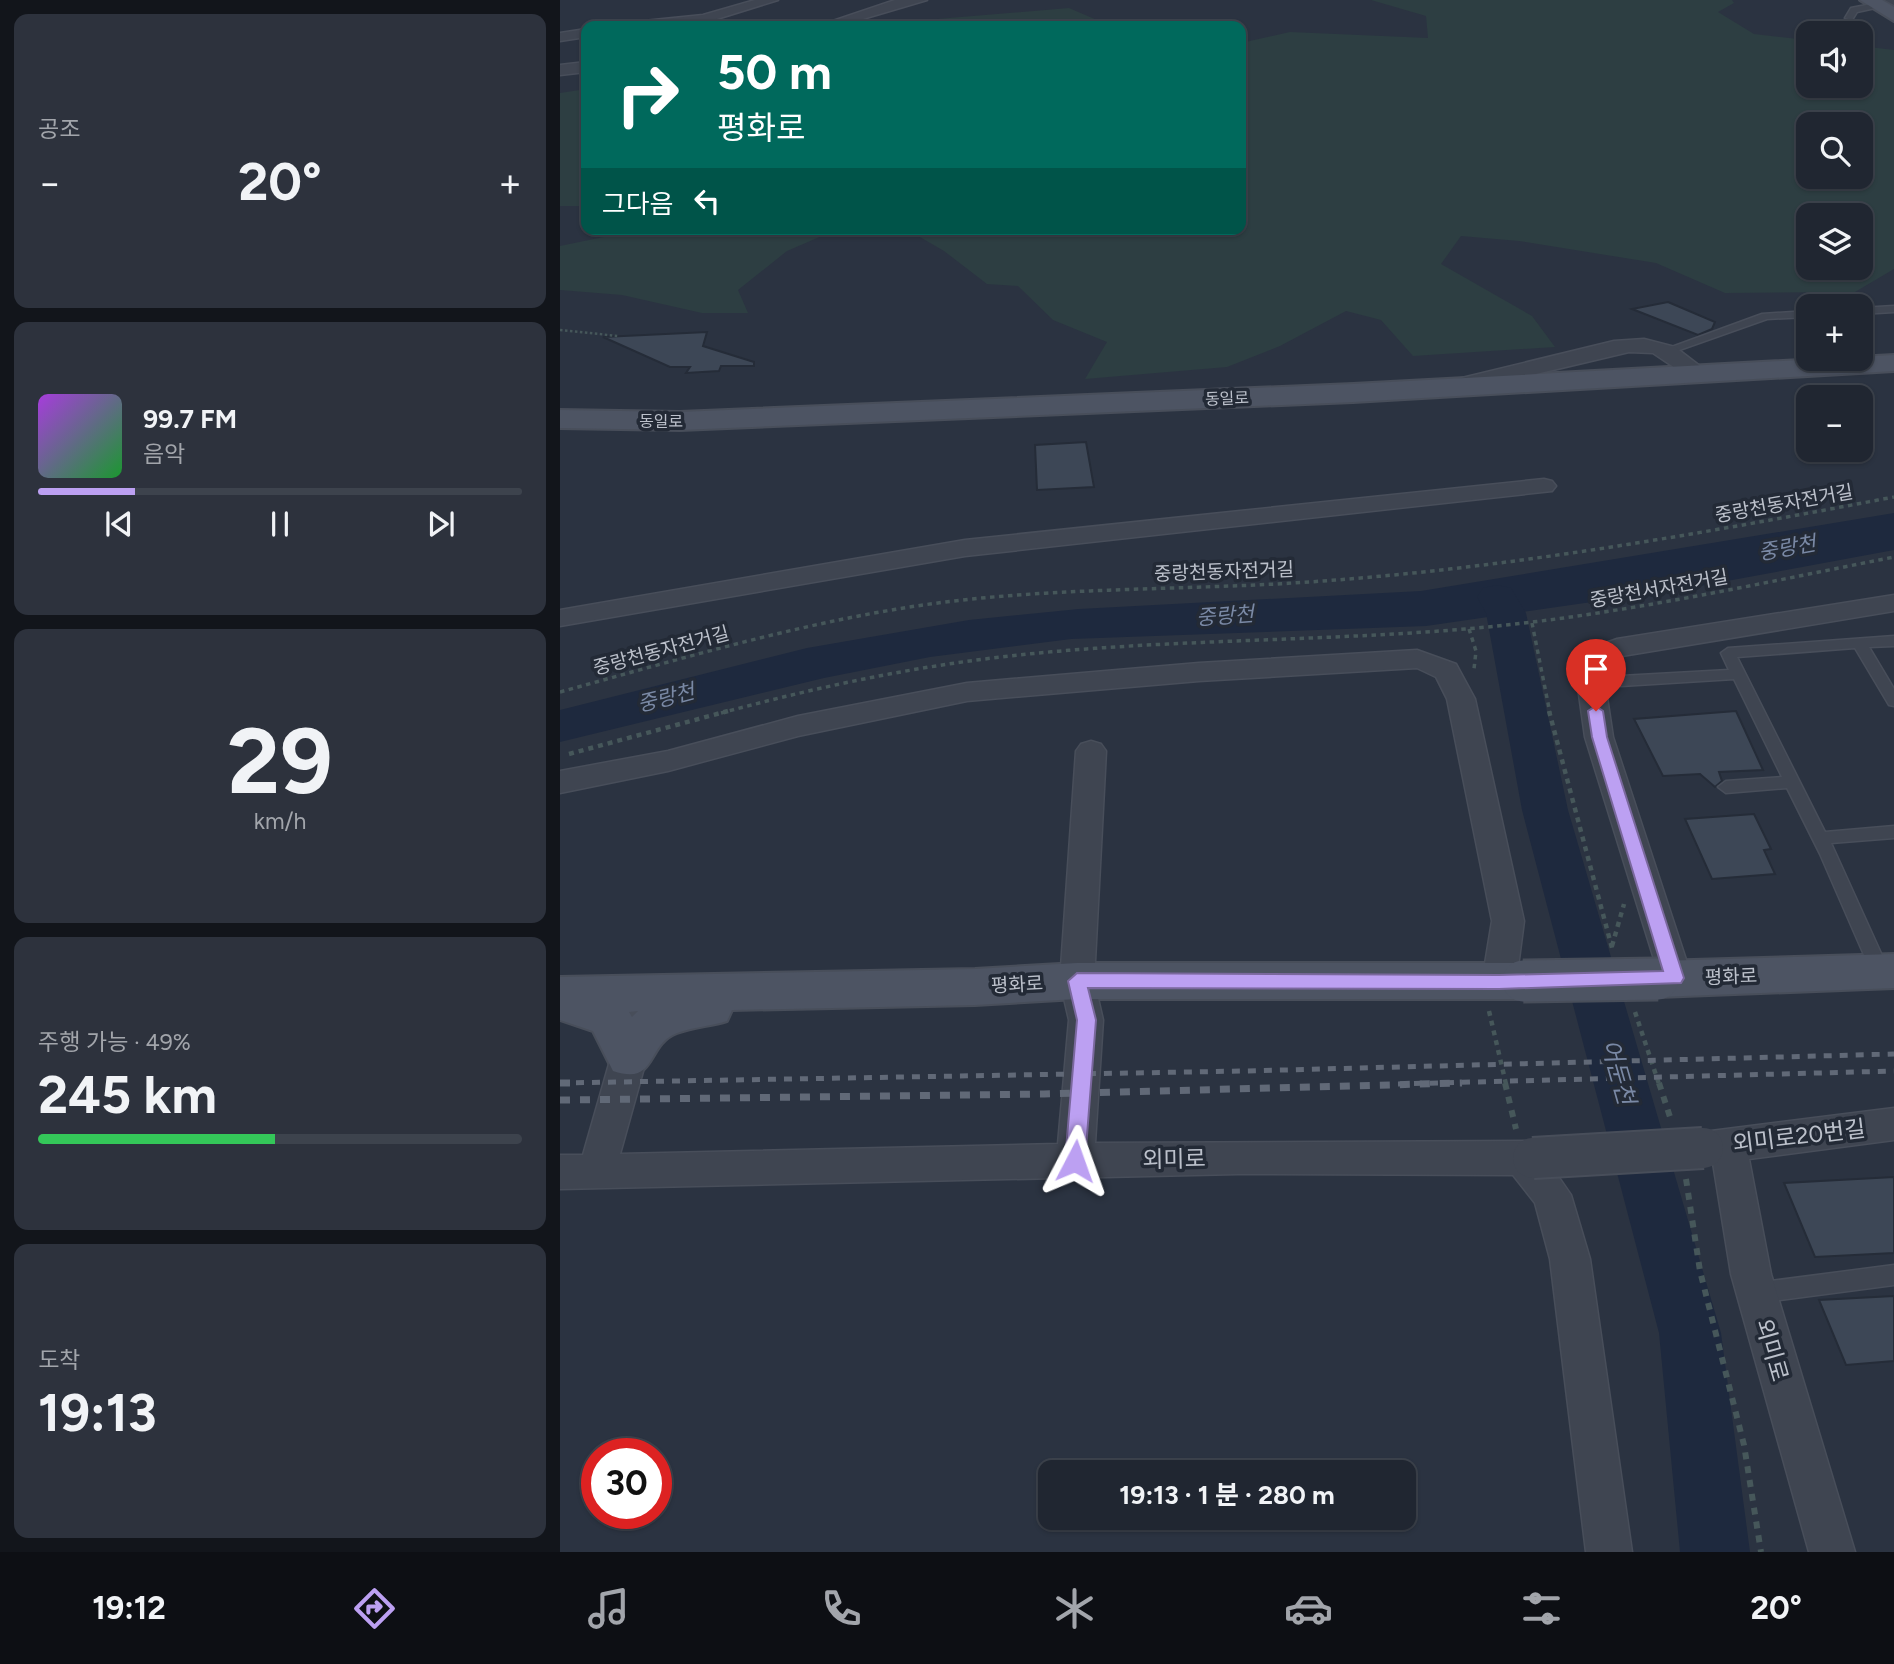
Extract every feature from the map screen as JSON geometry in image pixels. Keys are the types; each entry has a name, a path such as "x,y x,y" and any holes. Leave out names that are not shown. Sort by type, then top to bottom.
{"street":[{"path":"840,21 885,6 920,0"},
{"path":"1882,2 1894,15"},
{"path":"684,21 774,4"},
{"path":"729,21 774,4"},
{"path":"560,37 581,34"},
{"path":"560,47 581,45"},
{"path":"560,70 581,68"},
{"path":"1460,385 1492,375 1542,367 1590,352 1656,347 1698,373"},
{"name":"동일로","path":"560,419 680,421 1353,393 1894,363"},
{"path":"560,618 965,548 1544,486"},
{"path":"1655,989 1600,737 1588,659 1617,648 1894,603"},
{"path":"560,782 668,761 798,726 967,692 1199,672 1417,659 1441,664 1455,682 1461,699 1508,921 1504,990"},
{"path":"1075,1161 1086,1020 1077,981 1091,751"},
{"name":"평화로","path":"560,995 799,988 975,987 1077,981 1504,990 1655,989 1887,971"},
{"path":"597,1170 629,1057 644,1030 662,1018 799,988"},
{"path":"560,1002 609,1017 629,1057"},
{"name":"외미로20번길","path":"1697,1148 1894,1124"},
{"name":"외미로","path":"560,1172 1238,1157 1528,1158 1697,1148 1756,1293 1832,1552"},
{"path":"1528,1158 1552,1195 1570,1259 1609,1552"}],"lane":[{"path":"1849,18 1854,10 1882,2"},
{"path":"1873,310 1894,309"},
{"path":"1664,352 1766,316 1796,315"},
{"path":"1887,971 1728,653 1894,641"},
{"path":"1859,643 1894,702"},
{"path":"1621,681 1738,674"},
{"path":"1726,787 1792,782"},
{"path":"1820,838 1894,832"},
{"path":"1756,1293 1894,1275"}],"path":[{"path":"560,330 618,336"},
{"name":"중랑천동자전거길","path":"560,692 808,625 925,604 1013,594 1322,581 1500,565 1634,545 1894,497"},
{"name":"중랑천서자전거길","path":"1469,629 1599,613 1894,557"},
{"path":"1532,623 1554,735 1616,959"},
{"path":"1655,989 1697,1148 1700,1271 1744,1445 1761,1552"},
{"path":"1504,990 1528,1158"}],"shaded area":[{"path":"1371,0 1732,0 1734,3 1718,12 1754,34 1796,39 1796,98 1873,98 1873,48 1894,50 1894,269 1855,292 1725,293 1656,263 1519,241 1461,236 1441,264 1532,316 1555,347 1413,356 1381,320 1346,311 1280,346 1227,367 1085,379 1107,342 1053,320 1018,286 987,284 944,251 916,235 1246,235 1246,42 1290,32 1428,38 1426,16"},
{"path":"1069,8 1097,20 1095,21 913,21"},
{"path":"581,90 581,206 560,206 560,93"},
{"path":"613,235 824,235 787,251 738,290 748,313 702,313 622,295 560,290 560,246"}],"water":[{"name":"중랑천","path":"1894,513 1894,550 1689,588 1426,626 1071,639 930,657 824,678 560,742 560,710 807,648 969,620 1079,609 1421,591"}],"building":[{"path":"1668,302 1715,322 1712,329 1698,335 1632,309"},
{"path":"707,332 703,346 754,362 754,366 721,366 719,371 686,373 690,367 670,367 603,337"},
{"path":"1086,442 1094,487 1037,490 1035,445"},
{"path":"1736,711 1763,770 1719,772 1722,781 1715,787 1700,774 1663,776 1634,719"},
{"path":"1754,814 1771,849 1764,850 1775,874 1712,879 1685,819"},
{"path":"1894,1177 1894,1253 1815,1257 1784,1183"},
{"path":"1894,1296 1894,1361 1846,1365 1819,1300"}],"waterway":[{"name":"어둔천","path":"1497,597 1506,613 1545,810 1690,1333 1715,1552"}],"railway":[{"path":"578,1083 560,1083 1245,1071 1894,1054"},
{"path":"1398,1084 1894,1071"},
{"path":"560,1100 1044,1094 1462,1083"}],"route":[{"path":"1075,1161 1086,1020 1077,981 1361,979 1499,982 1675,978 1634,852 1600,737 1596,711"}]}
